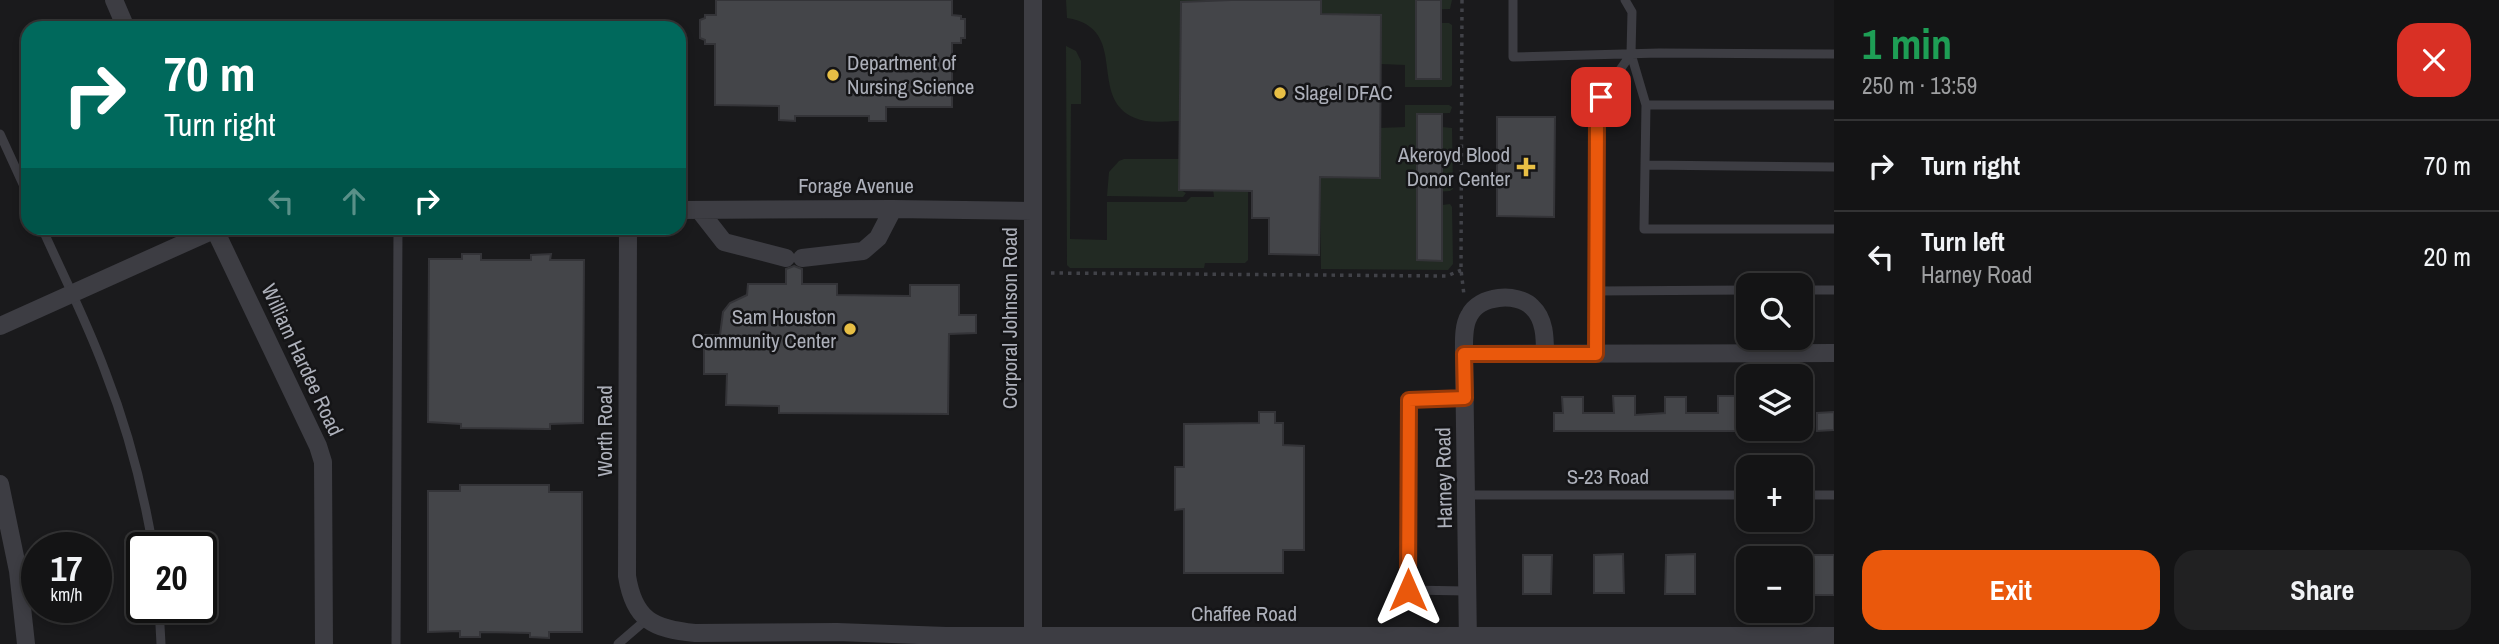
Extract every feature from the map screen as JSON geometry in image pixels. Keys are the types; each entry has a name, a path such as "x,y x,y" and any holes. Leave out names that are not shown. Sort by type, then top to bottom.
{"street":[{"path":"114,0 123,21"},
{"name":"Corporal Johnson Road","path":"1033,0 1033,636"},
{"path":"699,210 724,242 794,258 863,251 878,238 893,209"},
{"name":"Forage Avenue","path":"686,210 1033,211"},
{"path":"0,326 201,235"},
{"name":"William Hardee Road","path":"219,235 318,446 323,462 324,644"},
{"name":"Worth Road","path":"628,235 628,576 630,597 651,622"},
{"path":"1467,317 1475,306 1485,301 1521,299 1533,307 1541,319 1545,354"},
{"name":"Harney Road","path":"1467,317 1464,354 1468,640"},
{"path":"1464,354 1834,353"},
{"path":"0,484 18,571 26,644"},
{"name":"Chaffee Road","path":"651,622 675,631 770,638 837,632 946,636 1468,640 1834,636"}],"lane":[{"path":"1513,0 1513,57 1834,54"},
{"path":"1625,0 1632,12 1631,54 1646,105 1644,229 1834,229"},
{"path":"1596,354 1597,117 1601,97 1631,54"},
{"path":"1646,105 1834,105"},
{"path":"0,134 21,180"},
{"path":"1645,164 1834,167"},
{"path":"45,235 118,405 149,532"},
{"path":"396,644 398,235"},
{"path":"1597,291 1736,290"},
{"path":"1813,290 1834,290"},
{"path":"1465,398 1409,400 1408,590 1467,591"},
{"name":"S-23 Road","path":"1467,495 1736,495"},
{"path":"1813,495 1834,495"},
{"path":"618,644 651,622"},
{"path":"160,623 161,644"}],"path":[{"path":"1462,0 1461,270 1467,317"},
{"path":"1033,273 1447,276 1461,270"}],"shaded area":[{"path":"1066,0 1252,0 1181,2 1179,121 1157,122 1135,118 1121,108 1113,95 1104,49 1098,35 1086,24 1067,18"},
{"path":"1298,0 1452,0 1450,9 1416,10 1416,78 1441,78 1441,23 1449,23 1452,25 1452,85 1405,87 1405,65 1381,64 1381,15 1298,13"},
{"path":"1066,46 1076,51 1081,61 1081,104 1071,104 1070,239 1107,240 1107,202 1186,202 1191,197 1214,197 1213,189 1248,190 1248,260 1245,263 1205,263 1204,268 1070,268 1067,265"},
{"path":"1405,105 1452,107 1450,113 1417,114 1416,183 1442,183 1442,127 1452,128 1453,189 1417,193 1417,260 1442,261 1442,205 1450,204 1453,264 1448,270 1321,269 1320,191 1297,176 1380,178 1380,128 1405,127"},
{"path":"1124,159 1179,159 1179,189 1186,193 1183,197 1107,196 1109,172"}],"building":[{"name":"Department of Nursing Science","path":"716,0 952,0 952,15 965,19 965,38 961,38 961,43 952,43 952,107 886,107 886,121 869,121 869,116 795,116 795,121 779,120 779,106 715,105 715,44 705,44 705,40 700,38 700,20 705,18 705,15 716,15"},
{"name":"Slagel DFAC","path":"1321,0 1321,14 1381,15 1380,178 1320,177 1319,255 1269,254 1269,218 1252,218 1252,191 1179,190 1181,2"},
{"path":"1416,0 1441,0 1441,79 1416,79"},
{"path":"1417,114 1442,114 1442,261 1417,260"},
{"name":"Akeroyd Blood Donor Center","path":"1497,117 1555,117 1554,217 1497,216"},
{"path":"462,254 481,254 481,260 531,260 531,255 551,254 550,260 584,260 583,423 550,424 550,429 547,429 461,428 461,424 428,422 429,259 462,259"},
{"name":"Sam Houston Community Center","path":"794,266 802,269 802,284 837,284 837,295 910,296 910,285 959,285 959,315 976,315 976,333 949,334 948,414 779,413 779,406 726,405 727,374 704,374 704,335 720,335 723,312 730,303 747,295 748,284 786,284 786,269"},
{"path":"1613,396 1635,396 1635,415 1665,413 1665,397 1686,397 1686,413 1718,413 1718,396 1736,396 1736,431 1554,431 1554,413 1563,413 1562,397 1583,397 1583,413 1614,413"},
{"path":"1259,412 1275,412 1275,423 1283,423 1283,445 1304,446 1304,550 1283,550 1283,573 1184,573 1184,509 1175,510 1175,467 1184,467 1184,424 1259,423"},
{"path":"1834,412 1834,430 1817,431 1817,413"},
{"path":"460,485 549,485 549,492 582,492 582,632 549,632 549,638 530,637 530,633 480,632 480,637 460,637 460,631 428,632 428,491 460,491"},
{"path":"1623,554 1624,593 1594,593 1594,555"},
{"path":"1695,554 1695,594 1665,594 1666,555"},
{"path":"1523,555 1552,555 1551,594 1523,594"},
{"path":"1813,555 1834,555 1834,595 1813,595"}],"place":[{"name":"Department of Nursing Science","path":"833,75"},
{"name":"Slagel DFAC","path":"1280,93"},
{"name":"Akeroyd Blood Donor Center","path":"1526,167"},
{"name":"Sam Houston Community Center","path":"850,329"}],"route":[{"path":"1408,590 1409,400 1465,398 1464,354 1596,354 1597,117 1601,97"}]}
